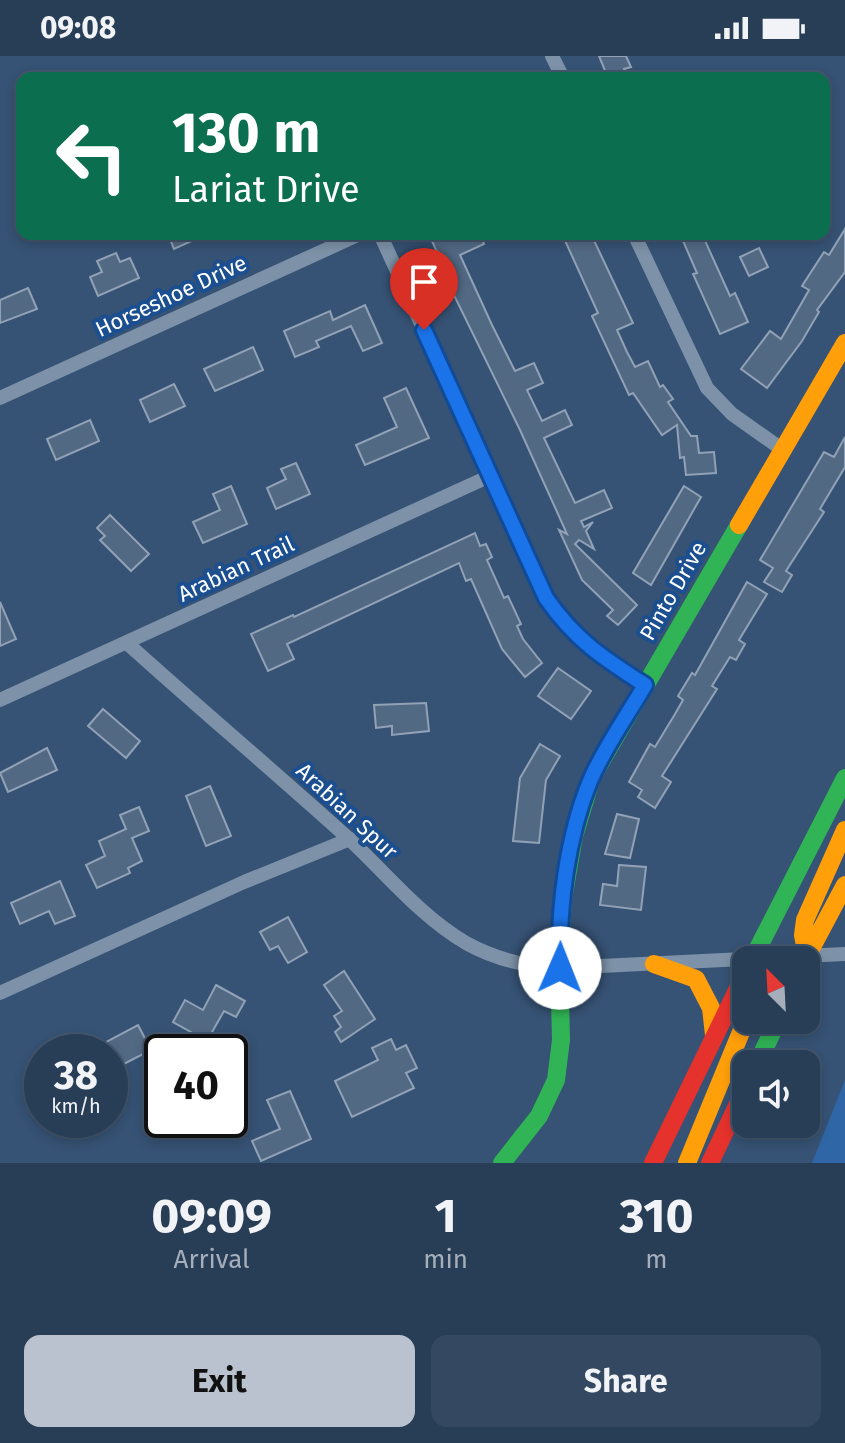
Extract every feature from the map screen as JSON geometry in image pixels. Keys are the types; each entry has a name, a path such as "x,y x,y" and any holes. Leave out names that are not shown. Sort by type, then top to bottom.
{"main road":[{"name":"Pinto Drive","path":"502,1163 533,1127 550,1097 558,1071 562,1042 559,939 578,811 592,777 845,343"},
{"path":"760,946 845,778"},
{"path":"804,946 805,920 845,830"},
{"path":"812,946 845,885"},
{"path":"654,964 696,979 711,1008 714,1035"},
{"path":"653,1163 732,1000"},
{"path":"687,1163 740,1034"},
{"path":"710,1163 732,1117"}],"street":[{"name":"Horseshoe Drive","path":"0,398 347,240"},
{"path":"383,240 546,598 567,628 593,652 645,685"},
{"path":"637,240 707,388 732,414 783,450"},
{"name":"Arabian Trail","path":"0,700 490,476"},
{"name":"Arabian Spur","path":"128,644 350,839 405,896 463,941 508,961 560,968 732,962"},
{"path":"0,993 244,882 350,839"},
{"name":"Arabian Spur","path":"820,957 845,954"}],"shaded area":[{"path":"845,1080 845,1163 812,1163"}],"building":[{"path":"599,56 626,56 631,67 624,69 625,72 606,72"},
{"path":"845,229 845,272 817,310 819,312 802,341 767,388 741,369 770,331 781,339 809,290 802,286 824,252 829,255"},
{"path":"170,240 194,240 174,249"},
{"path":"482,240 484,244 460,255 515,371 534,363 543,383 527,390 542,421 565,410 572,425 544,438 575,503 604,490 612,508 581,521 584,527 593,522 586,531 594,549 579,540 575,544 637,605 618,625 607,616 613,610 582,580 559,530 567,534 449,285 432,241"},
{"path":"565,240 594,240 633,323 617,330 627,352 635,367 648,361 660,387 663,385 673,399 668,402 691,436 697,436 699,453 714,452 716,473 686,475 684,457 680,458 677,425 662,435 633,393 629,395 592,316 598,313"},
{"path":"683,240 705,240 730,296 735,293 748,322 720,334 693,274 697,273"},
{"path":"759,248 768,267 749,276 740,257"},
{"path":"116,253 120,262 130,258 139,278 98,296 90,277 102,272 97,261"},
{"path":"28,288 37,309 0,323 0,300"},
{"path":"365,305 382,343 363,351 351,326 316,341 319,347 295,357 284,331 330,311 333,320"},
{"path":"253,347 263,370 215,391 204,369"},
{"path":"174,384 185,406 150,422 140,400"},
{"path":"406,388 429,438 365,465 356,445 397,427 384,398"},
{"path":"90,420 99,441 56,460 47,439"},
{"path":"845,437 845,467 820,509 824,512 786,571 792,575 782,592 764,582 773,568 760,560 824,452 834,457"},
{"path":"296,463 310,494 276,509 267,488 286,479 281,469"},
{"path":"231,486 247,524 203,543 193,522 220,510 213,494"},
{"path":"684,486 701,497 651,585 633,573"},
{"path":"110,515 149,554 131,571 100,540 105,536 97,528"},
{"path":"475,533 480,546 486,544 492,557 487,560 504,598 508,596 521,624 517,626 523,639 542,663 525,677 502,649 471,579 466,581 459,563 287,644 294,659 268,671 251,634"},
{"path":"747,582 767,594 739,640 745,644 736,660 730,657 712,686 717,689 662,776 671,782 655,808 638,797 642,790 629,782 650,744 655,747 675,714 683,700 678,696 692,673 695,675"},
{"path":"0,602 16,639 0,646"},
{"path":"558,668 591,691 571,719 538,696"},
{"path":"426,703 429,731 392,735 392,726 376,728 374,705"},
{"path":"103,709 140,741 126,758 88,726"},
{"path":"540,744 560,756 546,780 539,843 513,841 520,778"},
{"path":"47,748 57,770 8,792 0,773"},
{"path":"210,786 231,836 206,846 186,796"},
{"path":"139,807 149,831 132,838 142,861 128,868 130,873 97,888 86,865 105,856 99,841 126,829 120,815"},
{"path":"617,814 639,819 630,858 605,854"},
{"path":"619,865 646,867 641,910 600,905 603,884 617,886"},
{"path":"60,881 75,916 55,924 49,911 20,924 11,903"},
{"path":"288,917 307,952 288,963 278,946 270,950 260,932"},
{"path":"344,971 375,1019 341,1042 335,1032 341,1027 334,1016 342,1011 324,985"},
{"path":"216,985 245,1001 236,1017 224,1011 211,1034 194,1034 173,1022 185,1000 203,1010"},
{"path":"138,1025 144,1037 144,1054 128,1062 128,1034 121,1034"},
{"path":"391,1039 396,1050 406,1045 417,1068 406,1073 414,1088 352,1117 335,1081 378,1060 372,1048"},
{"path":"290,1091 311,1139 261,1161 252,1141 280,1129 267,1100"}],"traffic: fast":[{"path":"502,1163 539,1116 556,1080 561,1040 559,960 563,899 574,836 592,777 739,525"},
{"path":"759,946 845,778"},
{"path":"764,1050 771,1034"}],"traffic: slow":[{"path":"739,525 845,343"},
{"path":"805,946 805,920 845,830"},
{"path":"812,946 845,885"},
{"path":"654,964 696,979 711,1008 714,1035"},
{"path":"687,1163 740,1034"}],"traffic: jam":[{"path":"653,1163 732,1001"},
{"path":"710,1163 732,1117"}],"route":[{"path":"424,330 546,598 567,628 593,652 645,685 592,777 578,811 559,939 560,968"}]}
